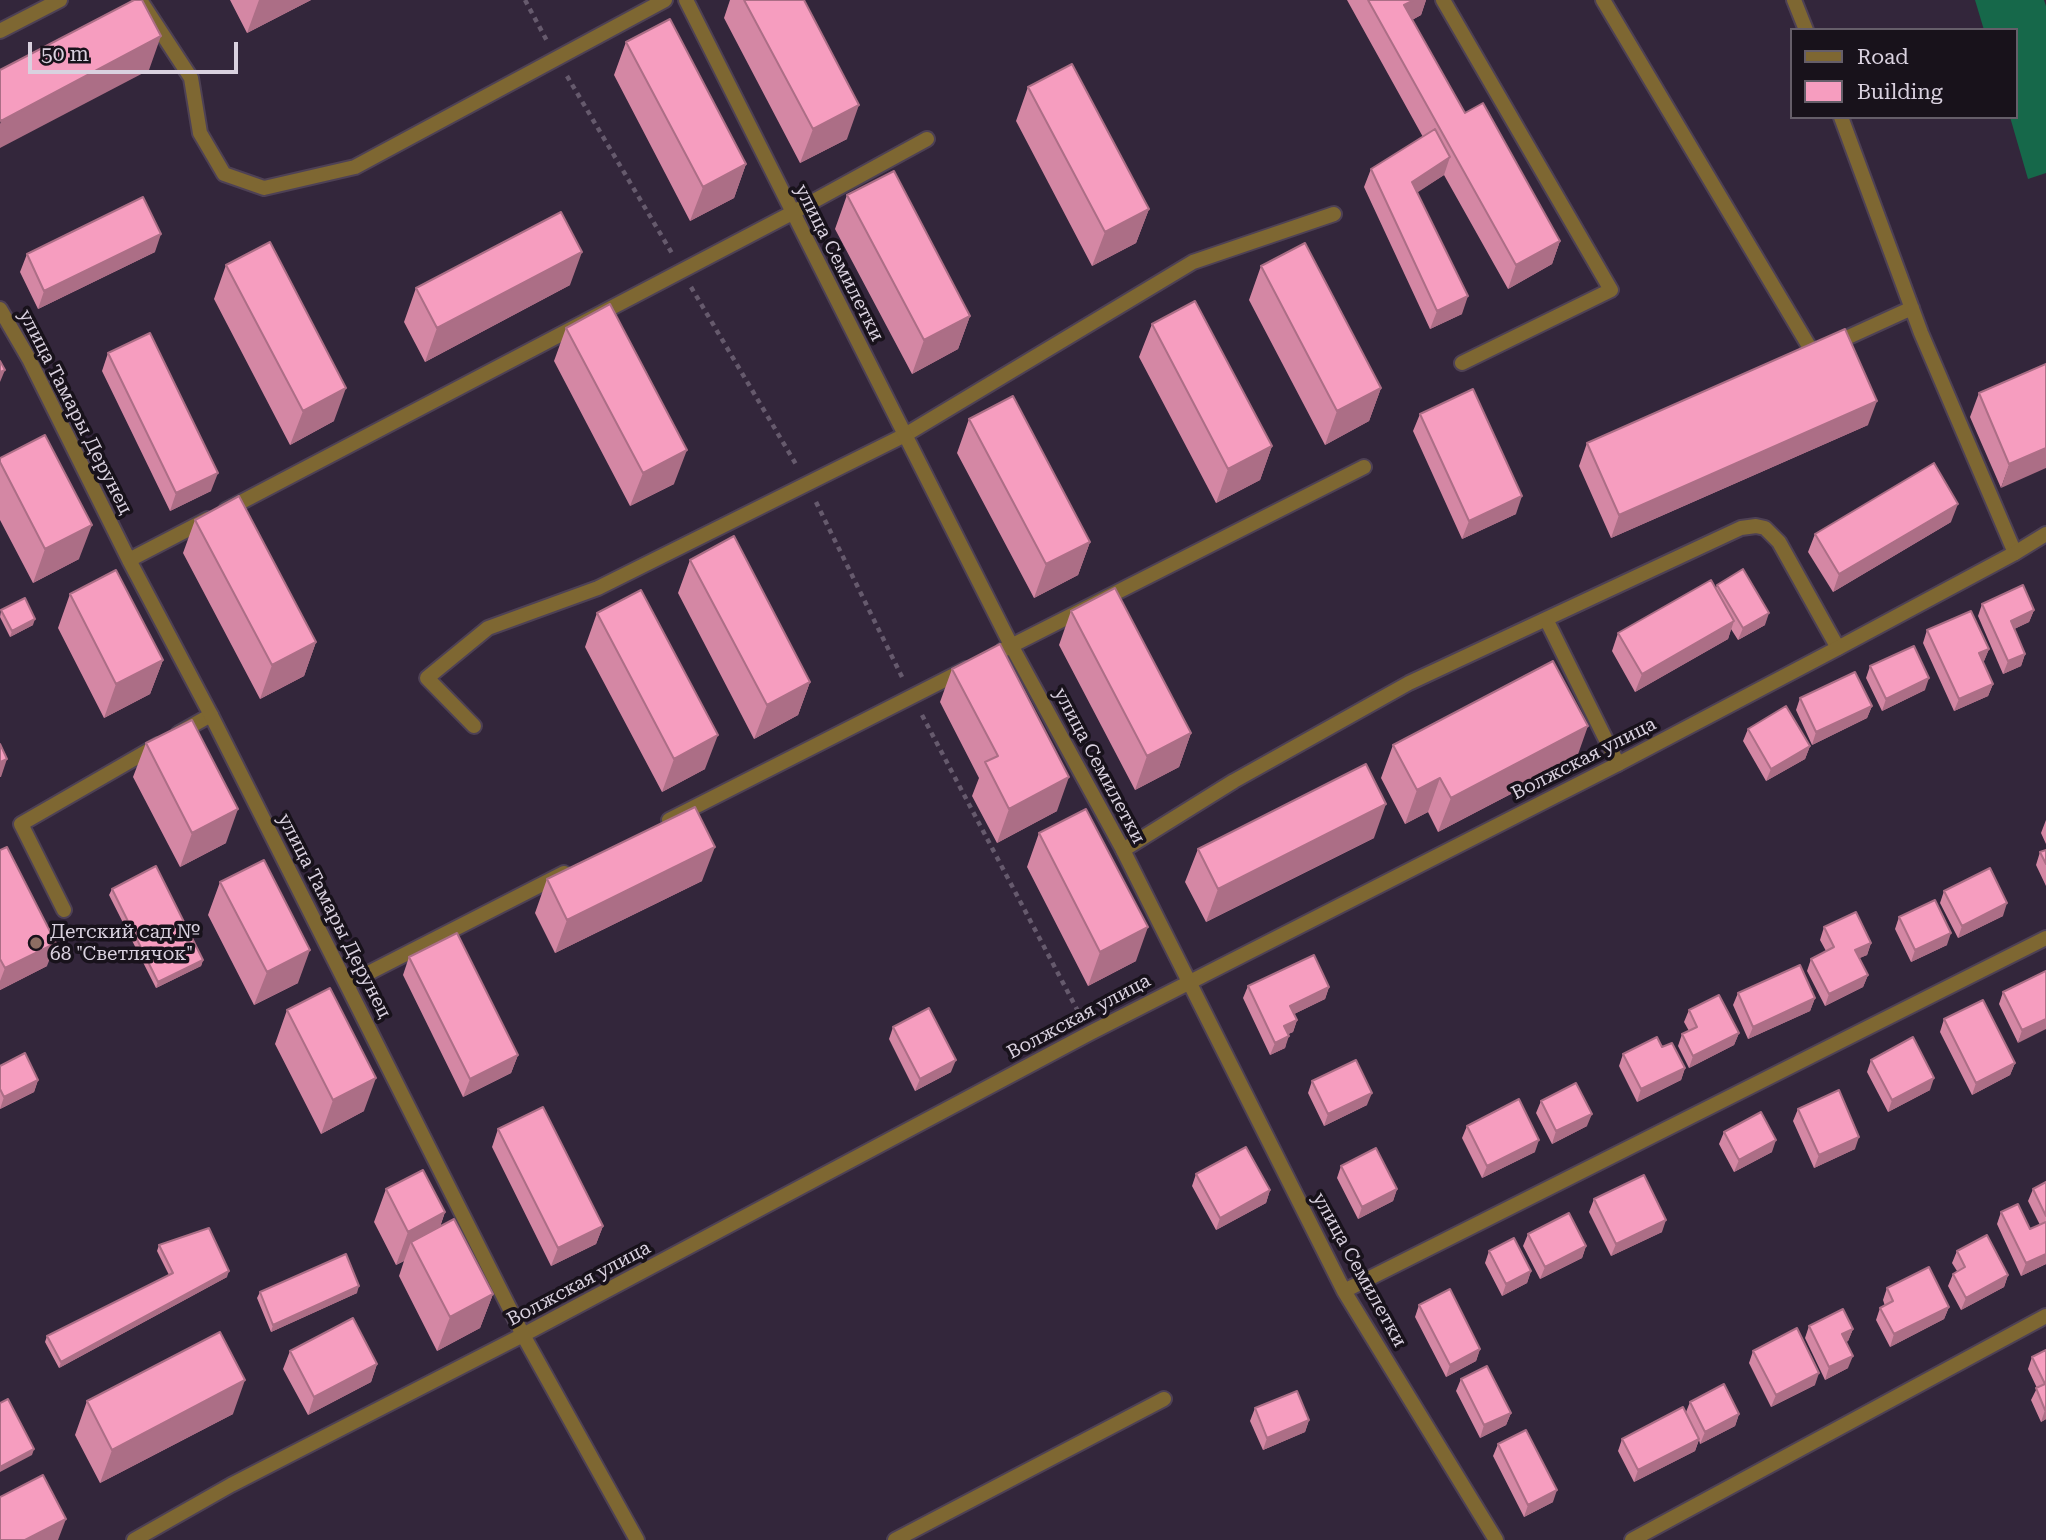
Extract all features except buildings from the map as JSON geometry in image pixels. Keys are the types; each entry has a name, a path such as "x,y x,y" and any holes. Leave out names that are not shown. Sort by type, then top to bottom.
{"street":[{"path":"0,31 60,0"},
{"path":"140,0 191,78 200,133 224,174 264,188 355,167 665,0"},
{"name":"улица Семилетки","path":"686,0 1011,645 1123,850 1344,1291 1496,1540"},
{"path":"1444,0 1611,290 1462,363"},
{"path":"1603,0 1807,356 1912,308"},
{"path":"1794,0 1805,28"},
{"path":"1842,119 1912,308 2015,553"},
{"path":"129,560 792,213 927,139"},
{"path":"474,726 427,678 488,628 598,588 905,435 1193,262 1334,214"},
{"name":"улица Тамары Дерунец","path":"0,309 29,359 129,560 211,715 523,1335 637,1540"},
{"path":"654,827 1364,467"},
{"path":"1123,850 1234,781 1409,683 1741,527 1765,528 1779,542 1838,648"},
{"name":"Волжская улица","path":"134,1540 232,1485 523,1335 1189,981 1618,764 2046,534"},
{"path":"1546,619 1618,764"},
{"path":"64,910 21,824 211,715"},
{"path":"347,984 580,865"},
{"path":"1344,1291 2046,938"},
{"path":"1632,1540 2046,1317"},
{"path":"895,1540 1164,1399"}],"path":[{"path":"525,0 552,52"},
{"path":"566,75 807,482 912,696 1090,1033"}],"green space":[{"path":"1975,0 2044,0 2046,173 2028,179 2011,119 2018,119 2018,28 1983,28"}],"place":[{"name":"Детский сад № 68 \"Светлячок\"","path":"36,943"}]}
